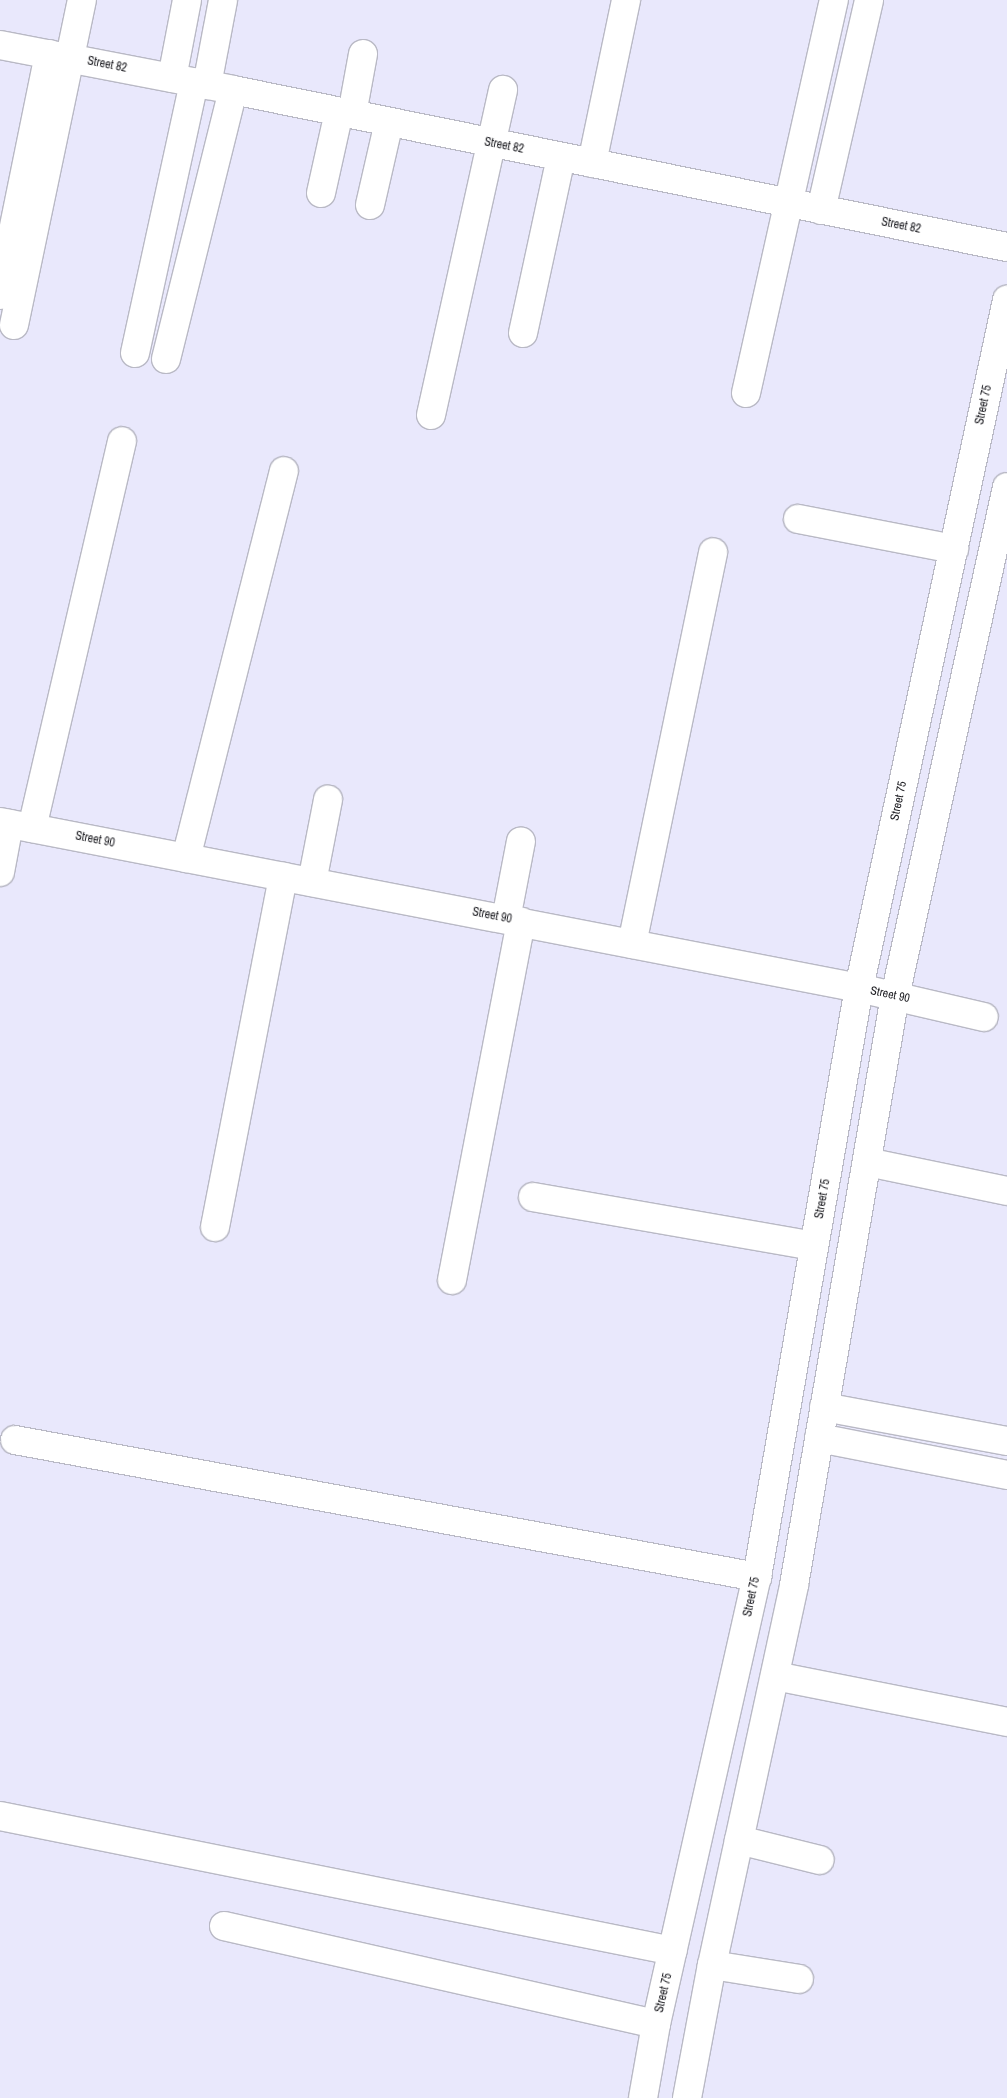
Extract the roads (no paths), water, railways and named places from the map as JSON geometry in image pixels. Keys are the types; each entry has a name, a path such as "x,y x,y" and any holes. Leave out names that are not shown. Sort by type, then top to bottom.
{"lane":[{"path":"0,295 60,56 82,0"},
{"path":"166,359 201,84 187,0"},
{"path":"135,353 223,0"},
{"path":"592,164 626,0"},
{"path":"746,393 834,0"},
{"path":"821,210 869,0"},
{"name":"Street 82","path":"0,45 1007,247"},
{"path":"321,193 363,54"},
{"path":"14,324 60,56"},
{"path":"431,415 504,90"},
{"path":"370,205 390,122"},
{"path":"523,333 561,157"},
{"name":"Street 75","path":"644,2098 656,2024 757,1577 859,988 1007,300"},
{"path":"0,872 122,441"},
{"path":"186,858 284,471"},
{"path":"687,2098 712,1965 794,1585 895,996 999,557 1007,487"},
{"path":"798,519 954,549"},
{"path":"632,944 713,552"},
{"path":"312,882 328,800"},
{"name":"Street 90","path":"14,825 859,988 984,1017"},
{"path":"452,1280 513,920 521,841"},
{"path":"215,1227 283,877"},
{"path":"867,1162 1007,1192"},
{"path":"533,1197 814,1246"},
{"path":"824,1408 1007,1441"},
{"path":"819,1438 1007,1475"},
{"path":"14,1440 757,1577"},
{"path":"775,1676 1007,1722"},
{"path":"0,1816 674,1951"},
{"path":"739,1840 820,1860"},
{"path":"224,1926 656,2024"},
{"path":"712,1965 799,1979"}]}
